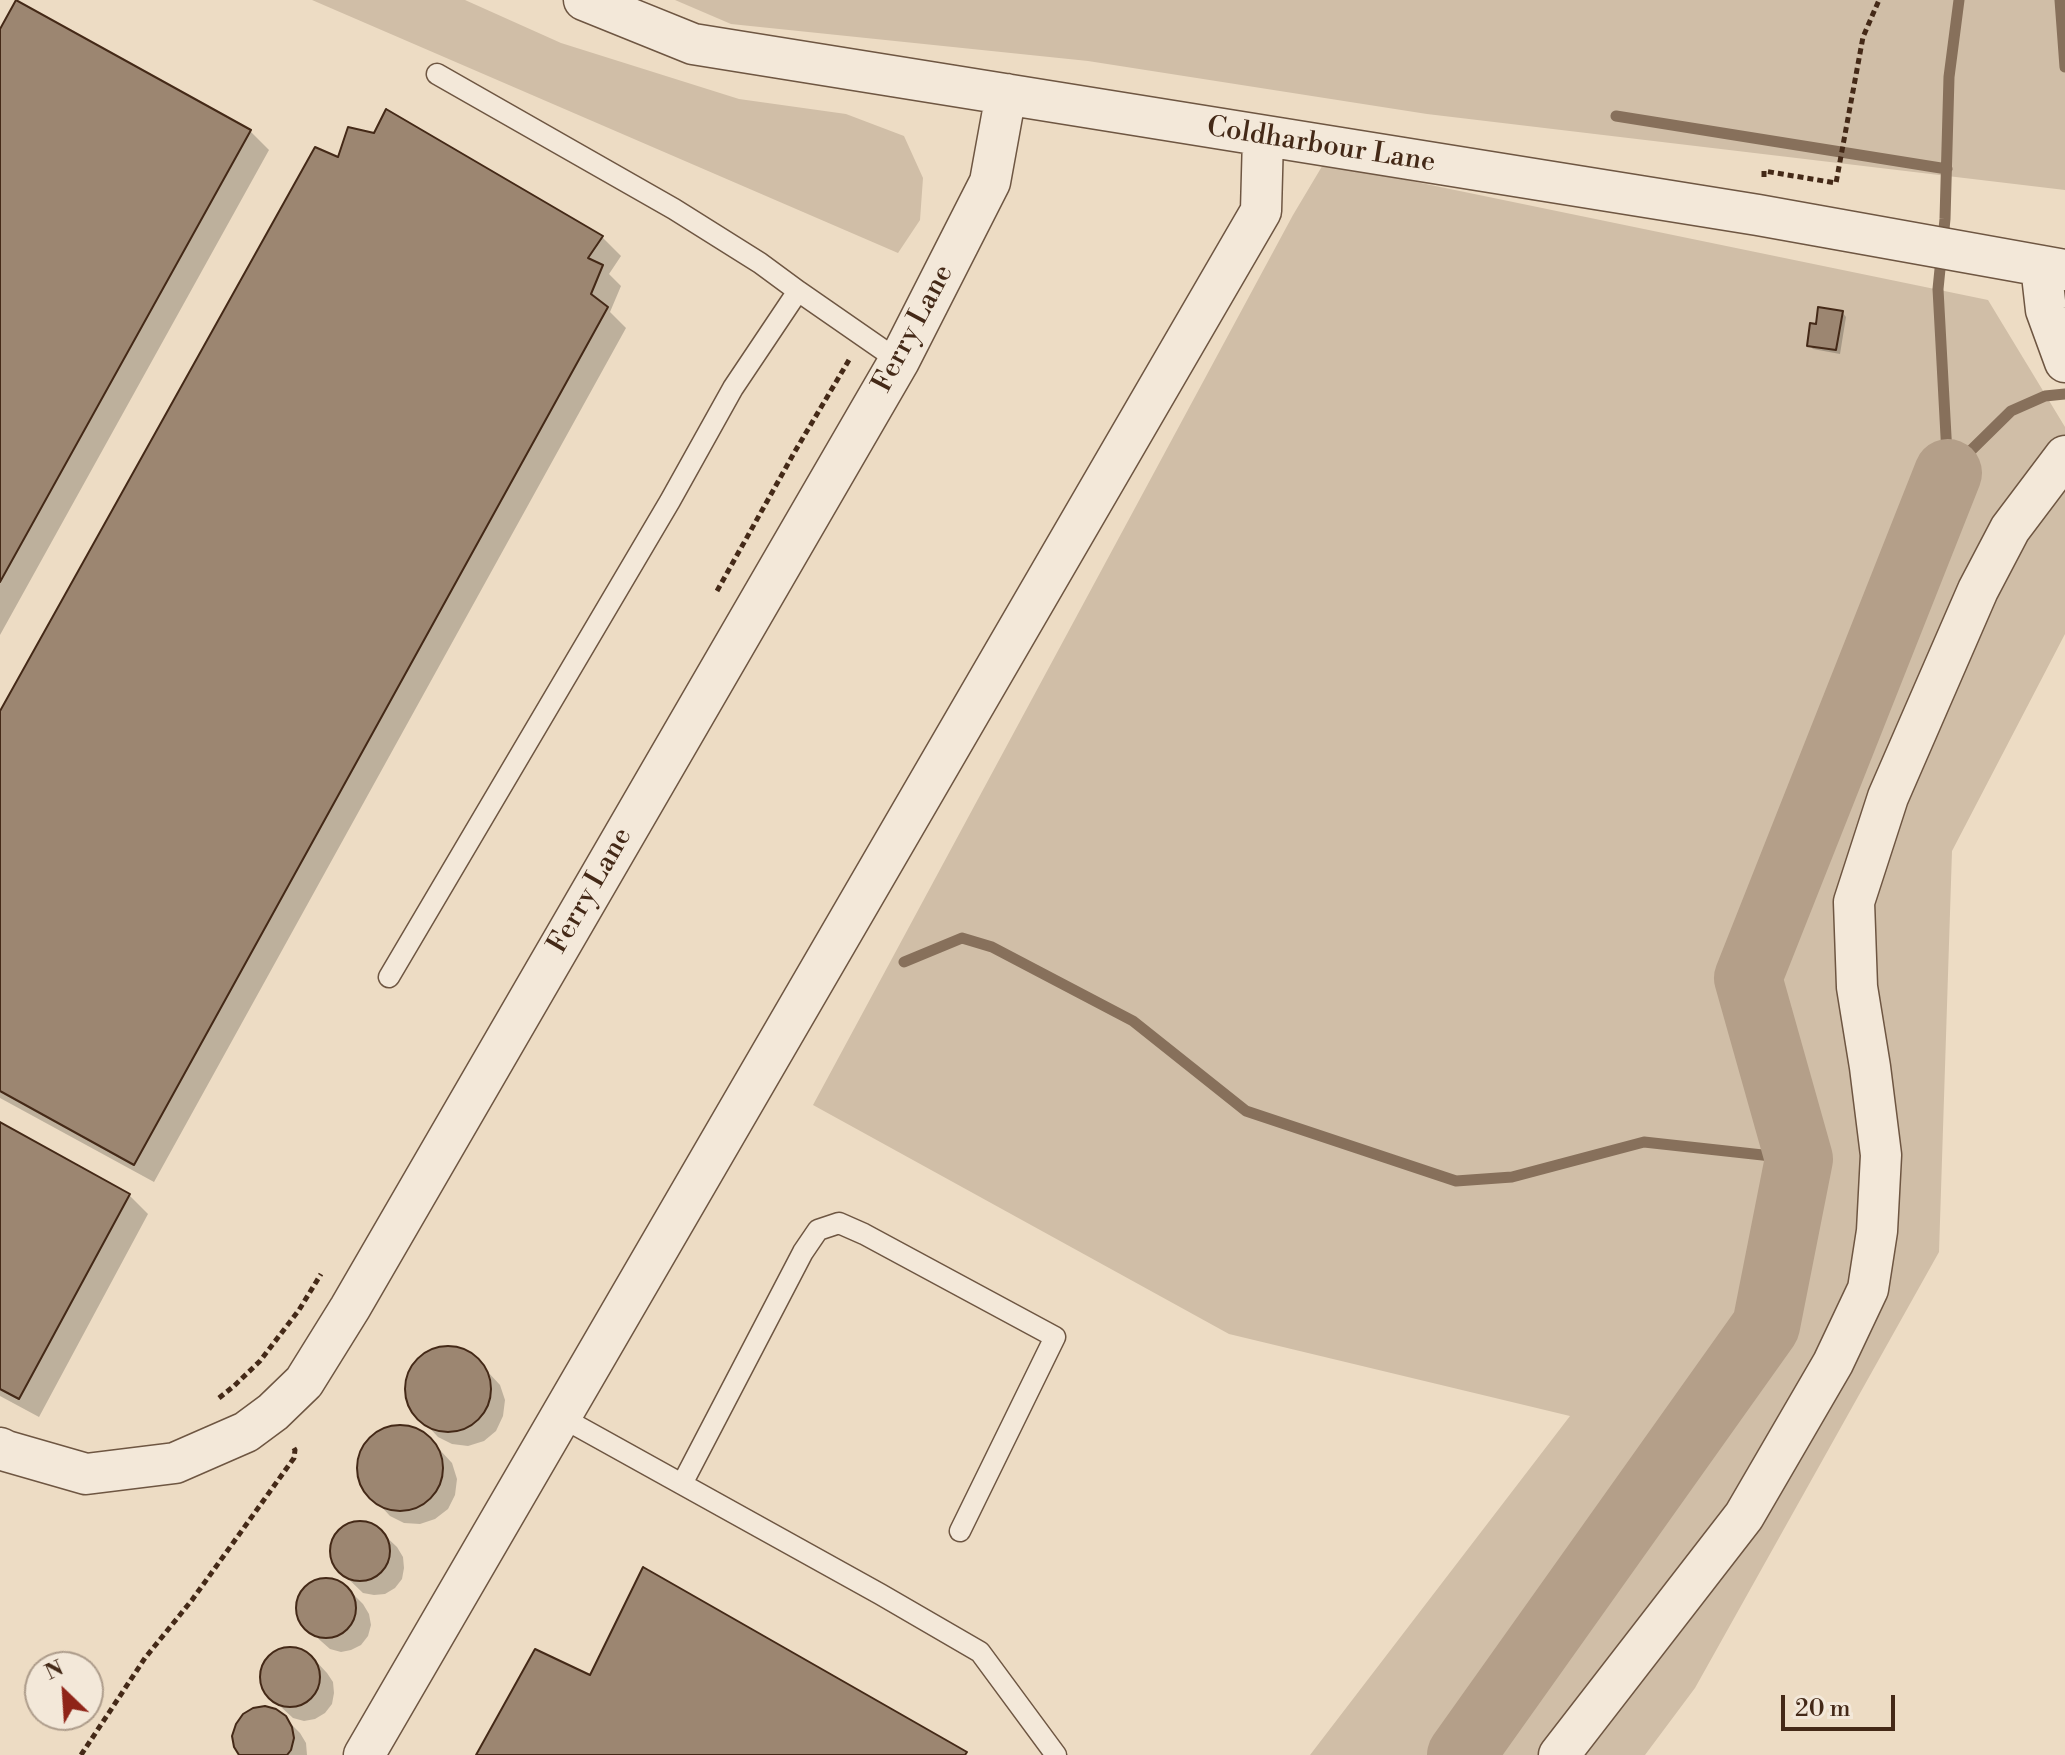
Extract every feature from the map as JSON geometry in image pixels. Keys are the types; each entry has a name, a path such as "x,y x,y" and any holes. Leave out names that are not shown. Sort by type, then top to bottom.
{"street":[{"name":"Coldharbour Lane","path":"584,0 693,44 1758,215 2053,268"},
{"name":"Ferry Lane","path":"0,1448 86,1474 175,1463 246,1432 273,1412 304,1382 350,1308 899,361 990,182 1006,94"},
{"path":"364,1755 1261,211 1263,137"},
{"path":"2053,268 2044,299 2059,347"},
{"path":"1559,1755 1744,1516 1833,1363 1868,1289 1877,1231 1881,1155 1857,987 1854,902 1888,797 1978,590 2010,529 2065,456"}],"lane":[{"path":"437,74 674,209 760,263 899,361"},
{"path":"389,977 670,501 733,388 798,291"},
{"path":"682,1484 803,1252 818,1230 839,1223 1055,1337 960,1531"},
{"path":"561,1417 980,1652 1056,1755"}],"path":[{"path":"1837,180 1863,37 1879,0"},
{"path":"741,546 863,336"},
{"path":"211,1404 260,1361 299,1310 321,1273"},
{"path":"81,1755 145,1658 192,1600 294,1458 295,1450 273,1412"}],"shaded area":[{"path":"312,0 465,0 561,43 739,99 846,114 904,136 923,178 920,220 898,253"},
{"path":"675,0 2065,0 2065,190 1427,114 1088,61 731,24"},
{"path":"1324,163 1988,300 2065,427 2065,634 1952,851 1939,1252 1695,1688 1645,1755 1310,1755 1570,1416 1229,1334 813,1105 1293,215"}],"building":[{"path":"16,0 251,130 0,582 0,29"},
{"path":"386,109 603,236 588,258 603,265 591,294 608,307 134,1165 0,1091 0,711 315,147 338,157 348,127 374,133"},
{"path":"1818,307 1843,311 1836,350 1807,346 1810,323 1816,324"},
{"path":"0,1122 130,1194 19,1399 0,1389"},
{"path":"448,1346 472,1353 484,1365 491,1389 484,1413 472,1425 448,1432 424,1425 412,1413 405,1389 412,1365 424,1353"},
{"path":"400,1425 424,1432 436,1444 443,1468 436,1492 424,1504 400,1511 376,1504 364,1492 357,1468 364,1444 376,1432"},
{"path":"360,1521 372,1523 381,1530 388,1539 388,1563 381,1572 372,1579 360,1581 348,1579 339,1572 332,1563 330,1551 332,1539 339,1530 348,1523"},
{"path":"643,1567 967,1752 965,1755 476,1755 535,1649 590,1675"},
{"path":"326,1578 338,1580 347,1587 354,1596 354,1620 347,1629 338,1636 326,1638 314,1636 305,1629 298,1620 296,1608 298,1596 305,1587 314,1580"},
{"path":"290,1647 302,1649 311,1656 318,1665 318,1689 311,1698 302,1705 290,1707 278,1705 269,1698 262,1689 260,1677 262,1665 269,1656 278,1649"},
{"path":"265,1706 286,1716 294,1738 291,1750 287,1755 239,1755 232,1736 236,1724 243,1714"}],"waterway":[{"path":"1948,473 1938,289 1945,219 1949,77 1959,0"},
{"path":"2060,0 2065,67"},
{"path":"1616,116 1947,169"},
{"path":"1948,473 2011,411 2045,396 2065,394"},
{"path":"1461,1755 1766,1326 1799,1159 1748,978 1948,473"},
{"path":"904,962 962,938 992,947 1133,1021 1246,1111 1456,1181 1512,1177 1644,1142 1799,1159"}]}
